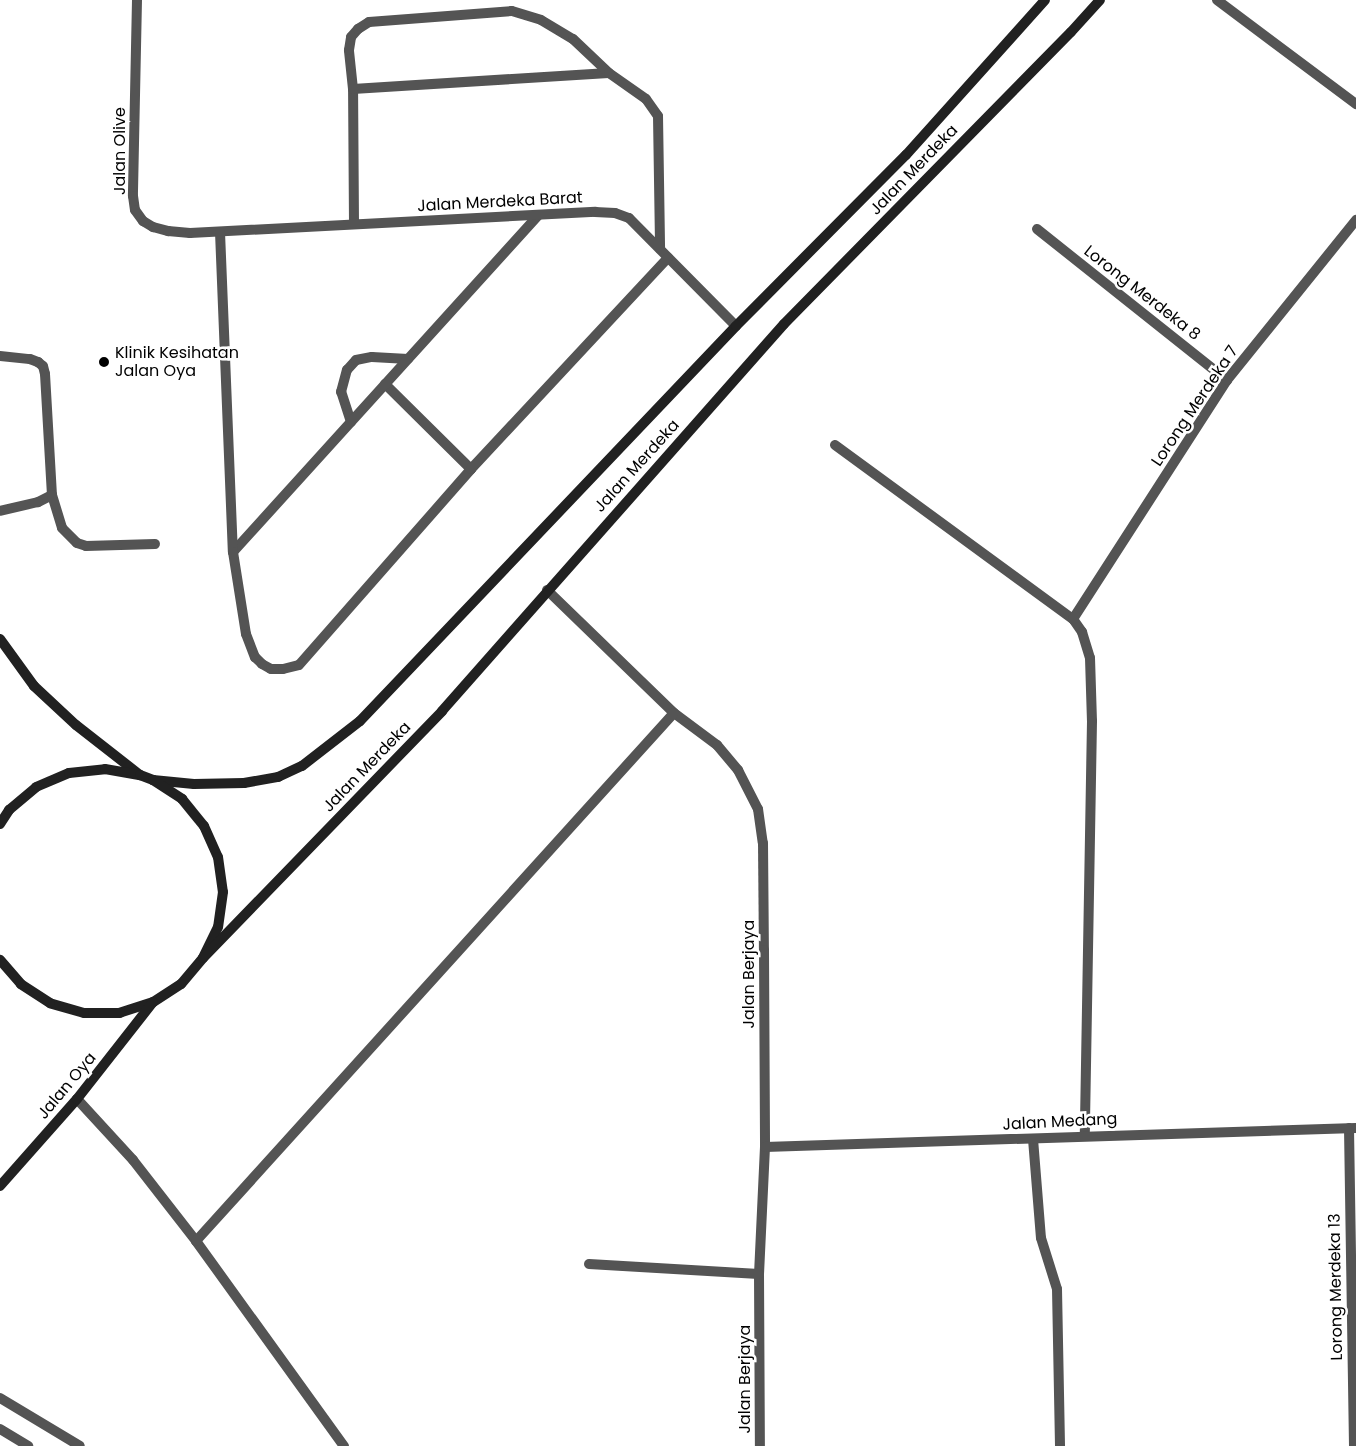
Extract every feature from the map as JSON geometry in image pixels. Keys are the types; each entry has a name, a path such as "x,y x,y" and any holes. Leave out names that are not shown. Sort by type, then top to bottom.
{"main road":[{"name":"Jalan Merdeka","path":"153,780 194,784 244,783 278,777 302,766 360,721 736,326 906,156 1045,0"},
{"name":"Jalan Merdeka","path":"203,958 442,711 784,324 1071,32 1100,0"},
{"path":"0,640 34,686 76,726 140,775"},
{"path":"0,824 9,810 36,787 69,773 105,769 140,775 153,780 182,799 204,826 218,858 223,892 218,927 203,958 181,984 153,1002 120,1013 84,1013 50,1003 21,984 0,960"},
{"name":"Jalan Oya","path":"0,1186 78,1100 153,1002"}],"street":[{"name":"Jalan Olive","path":"136,0 133,196 135,210 143,221 168,231 190,233 220,232"},
{"path":"1216,0 1356,104"},
{"path":"354,224 351,37 358,29 369,22 512,11 541,20 573,38 609,73 646,99 658,116 660,249"},
{"path":"353,89 609,73"},
{"name":"Jalan Merdeka Barat","path":"220,232 539,215 614,213 629,218 736,326"},
{"path":"233,552 539,215"},
{"name":"Lorong Merdeka 7","path":"1073,619 1228,380 1356,220"},
{"name":"Lorong Merdeka 8","path":"1037,230 1228,380"},
{"path":"220,232 233,552 246,634 255,656 262,664 271,669 299,665 472,469 668,258"},
{"path":"0,356 30,359 43,366 52,495 62,528 77,543 86,546 155,544"},
{"path":"351,422 341,392 347,370 351,365 356,360 372,357 408,359"},
{"path":"385,384 472,469"},
{"path":"835,445 1073,619 1082,632 1090,658 1092,721 1085,1135"},
{"path":"0,511 38,502 52,495"},
{"name":"Jalan Berjaya","path":"547,590 674,712 717,745 738,770 758,809 763,843 765,1146 760,1274 760,1446"},
{"path":"196,1241 674,712"},
{"path":"78,1100 133,1160 196,1241 344,1446"},
{"name":"Jalan Medang","path":"765,1146 1352,1128"},
{"name":"Lorong Merdeka 13","path":"1352,1128 1354,1446"},
{"path":"1033,1139 1041,1238 1057,1289 1060,1446"},
{"path":"588,1264 760,1274"},
{"path":"0,1398 80,1446"},
{"path":"0,1430 28,1446"}],"place":[{"name":"Klinik Kesihatan Jalan Oya","path":"104,362"}]}
